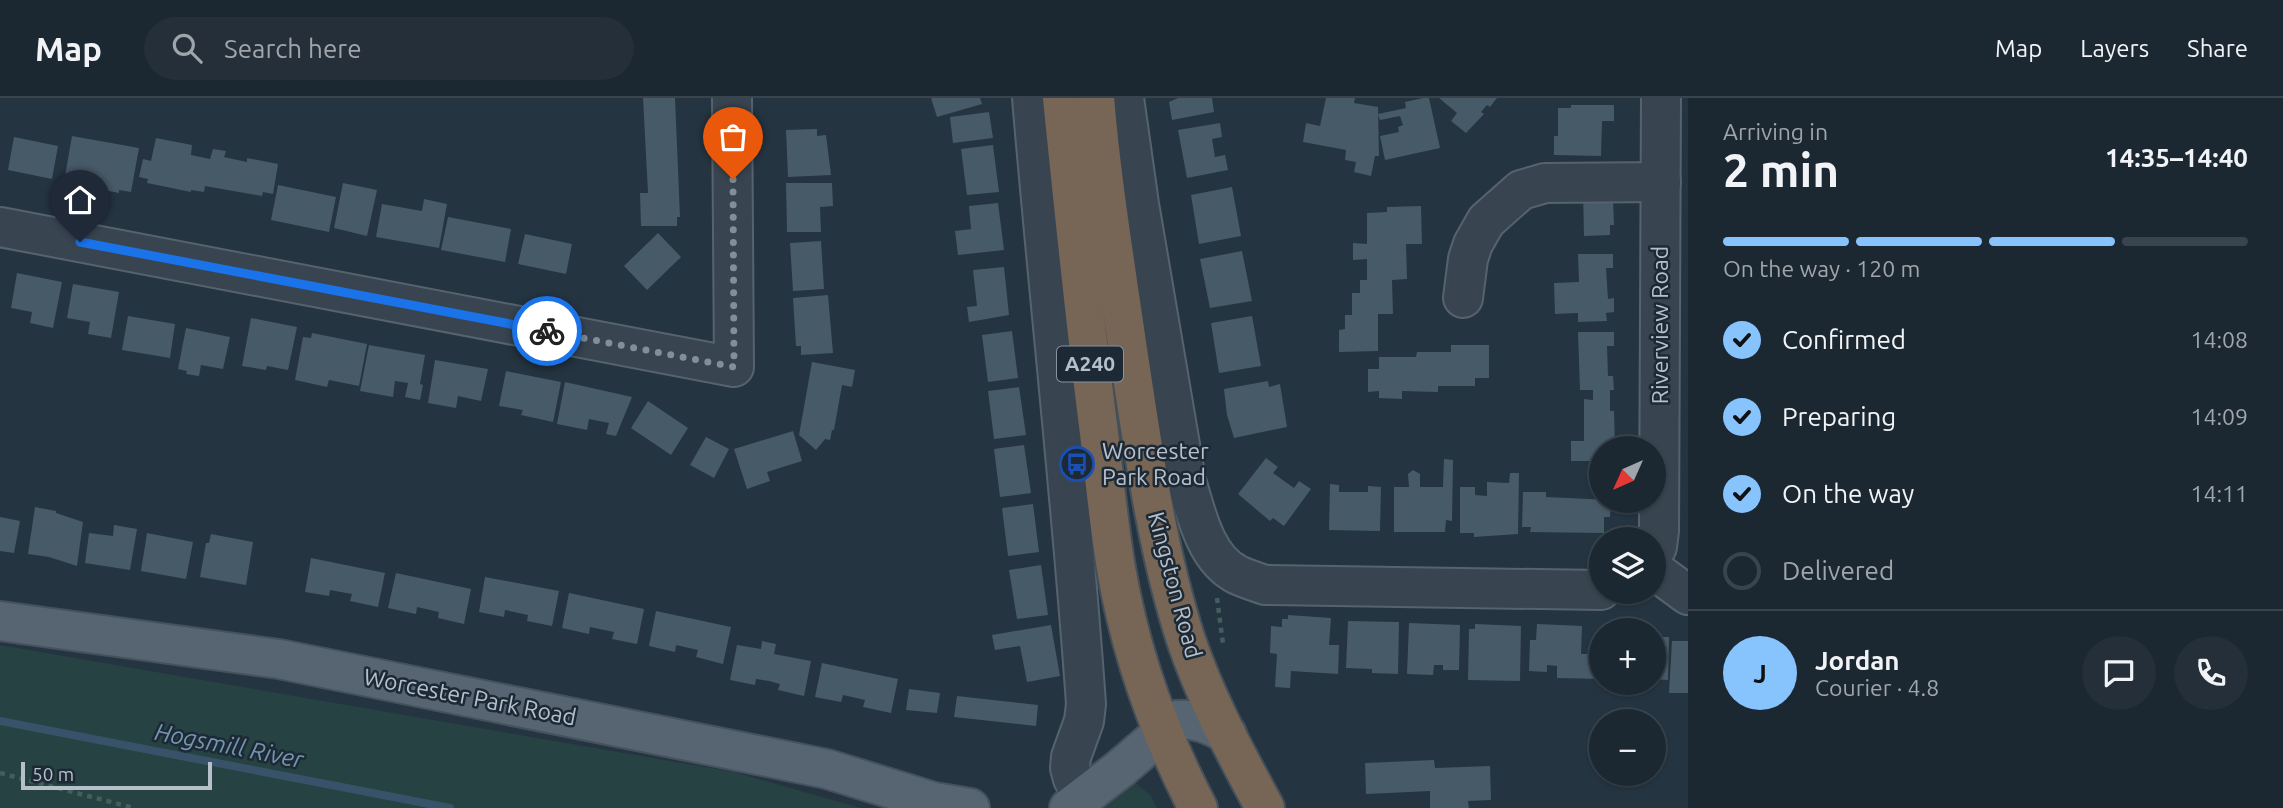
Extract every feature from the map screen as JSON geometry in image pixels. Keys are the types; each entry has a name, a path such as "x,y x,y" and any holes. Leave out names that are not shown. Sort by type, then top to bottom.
{"highway":[{"name":"Kingston Road","path":"1062,98 1086,335 1116,568 1129,629 1149,696 1180,773 1198,808"},
{"name":"Kingston Road","path":"1095,98 1102,172 1138,418 1154,505 1186,640 1207,694 1265,808"}],"main road":[{"name":"Worcester Park Road","path":"0,621 293,662 827,769 950,806"},
{"path":"1070,805 1120,769 1163,730 1177,720 1187,719 1214,726 1234,749 1253,808"}],"street":[{"path":"0,227 741,381 732,98"},
{"path":"1032,98 1045,256 1075,545 1086,704 1084,722 1071,757 1073,779 1070,805"},
{"path":"1124,98 1139,204 1186,480 1199,524 1221,562 1237,575 1265,585 1589,590"},
{"name":"Riverview Road","path":"1659,527 1661,98"},
{"path":"1462,298 1473,244 1486,222 1521,190 1534,184 1545,183 1661,183"},
{"path":"1666,579 1688,595"}],"path":[{"path":"1221,562 1216,596 1224,649"},
{"path":"0,773 134,808"}],"green space":[{"path":"0,645 734,772 861,808 0,808"},
{"path":"1133,781 1151,796 1157,808 1094,808"}],"building":[{"path":"643,98 675,98 680,217 677,217 677,226 641,226 640,193 648,193"},
{"path":"931,98 980,98 982,104 937,117"},
{"path":"1178,98 1212,98 1214,112 1172,120 1169,102"},
{"path":"1326,98 1355,98 1354,103 1378,107 1379,156 1375,156 1371,176 1354,172 1356,162 1345,160 1346,150 1303,142 1306,123 1320,126"},
{"path":"1429,98 1440,148 1385,160 1380,136 1399,132 1398,127 1403,125 1400,116 1380,120 1378,114 1406,108 1405,102"},
{"path":"1439,98 1497,98 1490,107 1487,105 1481,112 1484,114 1466,133 1451,121 1457,113"},
{"path":"1571,105 1614,105 1614,121 1602,121 1601,156 1554,155 1554,136 1558,136 1558,108 1571,108"},
{"path":"989,112 993,138 953,143 950,117"},
{"path":"1220,123 1222,137 1212,139 1215,157 1225,155 1228,170 1187,178 1178,130"},
{"path":"817,129 817,136 826,135 831,175 788,177 786,130"},
{"path":"72,136 139,148 131,192 119,190 119,193 64,182"},
{"path":"14,137 58,146 52,179 8,170"},
{"path":"156,138 192,145 191,155 210,159 213,149 226,151 224,157 278,164 273,194 263,192 262,196 205,186 204,192 191,192 147,183 148,179 139,177 143,159 151,161"},
{"path":"993,145 999,192 967,195 961,149"},
{"path":"343,183 377,190 367,236 334,228"},
{"path":"786,183 832,183 833,206 820,207 821,232 787,232"},
{"path":"278,185 336,197 329,232 271,220"},
{"path":"1232,187 1241,236 1199,244 1191,195"},
{"path":"1583,191 1613,200 1614,225 1610,225 1610,235 1584,236"},
{"path":"424,199 447,204 439,248 376,237 382,204 422,211"},
{"path":"998,203 1004,250 958,255 955,231 971,229 969,206"},
{"path":"1421,206 1422,244 1406,244 1407,279 1392,280 1393,314 1378,314 1378,351 1339,352 1339,330 1345,329 1345,315 1352,315 1352,293 1360,293 1360,280 1367,280 1367,259 1353,260 1353,243 1367,244 1367,213 1387,212 1387,207"},
{"path":"448,217 511,229 505,262 441,250"},
{"path":"658,233 681,257 647,290 624,266"},
{"path":"525,234 572,244 566,274 518,264"},
{"path":"821,241 824,289 793,291 790,243"},
{"path":"1242,251 1252,301 1210,308 1200,259"},
{"path":"1578,254 1613,254 1613,268 1606,268 1608,299 1614,298 1614,312 1606,313 1607,321 1578,322 1578,313 1555,314 1554,283 1579,282"},
{"path":"1004,267 1009,315 969,322 967,307 977,306 973,270"},
{"path":"17,273 62,282 53,328 30,323 32,312 11,308"},
{"path":"73,284 119,292 111,338 88,334 90,322 67,318"},
{"path":"828,295 833,353 801,355 801,346 796,346 793,298"},
{"path":"128,316 175,324 170,358 122,350"},
{"path":"1252,316 1261,366 1219,373 1211,323"},
{"path":"251,318 297,327 288,370 267,366 266,370 242,366"},
{"path":"186,328 230,337 223,369 201,365 199,376 186,374 187,371 178,369"},
{"path":"1012,331 1018,378 988,382 982,335"},
{"path":"1578,332 1614,332 1614,346 1607,346 1608,376 1613,376 1614,390 1610,390 1610,411 1614,411 1615,436 1589,436 1589,461 1571,461 1571,441 1584,441 1584,399 1593,400 1593,390 1580,390"},
{"path":"312,333 367,344 359,386 329,380 327,387 295,380 303,337 311,338"},
{"path":"369,345 425,355 420,400 405,397 408,383 395,381 393,397 360,391"},
{"path":"1451,345 1489,345 1489,378 1475,378 1475,386 1438,386 1438,392 1402,391 1402,399 1379,398 1379,391 1368,392 1368,369 1379,369 1379,357 1416,357 1417,352 1451,352"},
{"path":"435,360 488,369 481,401 458,396 456,408 428,403"},
{"path":"812,362 855,370 852,387 842,385 830,440 825,439 816,450 799,435"},
{"path":"506,371 561,382 553,422 521,415 523,410 499,406"},
{"path":"1268,381 1269,387 1280,384 1287,427 1234,438 1227,415 1224,389"},
{"path":"565,382 632,397 616,436 606,434 609,423 589,419 587,430 557,424"},
{"path":"1019,387 1026,435 994,439 988,391"},
{"path":"648,401 688,428 671,455 631,428"},
{"path":"793,431 802,461 767,472 770,481 747,489 734,449"},
{"path":"706,437 729,449 714,478 690,465"},
{"path":"1024,445 1031,493 1000,497 994,449"},
{"path":"1266,458 1278,467 1273,473 1294,488 1299,481 1311,489 1284,526 1273,518 1270,521 1238,494"},
{"path":"1444,459 1453,460 1452,521 1446,520 1445,532 1394,532 1394,487 1409,487 1408,474 1413,470 1420,474 1420,487 1443,487"},
{"path":"1510,473 1519,473 1518,534 1474,537 1474,533 1460,533 1460,487 1475,487 1475,495 1487,496 1487,482 1509,483"},
{"path":"1330,484 1339,485 1339,492 1368,492 1368,486 1381,487 1380,531 1329,530"},
{"path":"1523,492 1546,492 1546,497 1589,499 1589,513 1610,513 1610,517 1604,517 1604,527 1589,527 1589,533 1530,532 1531,527 1522,527"},
{"path":"1033,504 1039,552 1008,556 1002,508"},
{"path":"35,507 56,511 83,522 77,566 28,554"},
{"path":"0,517 20,521 14,553 0,551"},
{"path":"114,525 137,529 130,570 85,563 89,533 113,536"},
{"path":"147,533 193,542 186,579 141,571"},
{"path":"211,534 253,542 246,585 200,577 206,543 209,543"},
{"path":"311,558 385,573 378,607 350,601 352,594 330,590 329,596 305,592"},
{"path":"1041,565 1048,615 1017,619 1009,570"},
{"path":"396,573 471,589 464,624 438,618 439,612 417,607 416,614 388,608"},
{"path":"485,577 559,591 552,626 527,621 528,615 505,610 504,617 479,612"},
{"path":"569,593 644,609 637,644 612,639 614,632 590,627 589,634 562,628"},
{"path":"656,611 731,627 723,664 696,657 698,650 676,645 675,652 649,646"},
{"path":"1288,615 1331,618 1329,645 1339,645 1338,674 1291,671 1290,688 1275,687 1277,654 1270,653 1271,626 1282,627 1282,619 1288,619"},
{"path":"1348,621 1399,622 1398,674 1346,668"},
{"path":"1409,623 1460,625 1459,670 1443,670 1443,665 1434,665 1433,675 1407,674"},
{"path":"1475,624 1521,626 1520,681 1468,680 1469,629 1475,629"},
{"path":"1537,624 1582,626 1581,654 1589,654 1589,679 1557,678 1557,666 1547,665 1547,672 1529,671 1530,640 1536,640"},
{"path":"1051,625 1060,676 1027,682 1020,646 995,650 992,635"},
{"path":"1666,637 1669,637 1666,680"},
{"path":"762,641 776,644 774,654 811,661 804,696 778,690 780,684 769,681 756,679 755,685 730,680 737,645 761,649"},
{"path":"1672,641 1688,641 1688,693 1669,693"},
{"path":"822,663 898,679 891,713 863,707 865,700 843,695 841,702 815,697"},
{"path":"909,689 940,693 937,713 906,710"},
{"path":"957,696 1038,705 1036,726 954,717"},
{"path":"1434,760 1435,768 1490,766 1491,800 1468,801 1469,808 1430,808 1430,791 1366,794 1365,763"}],"waterway":[{"name":"Hogsmill River","path":"0,721 450,808"}],"way so far":[{"path":"547,331 734,367 733,179"}],"place":[{"name":"Worcester Park Road","path":"1077,464"}],"route":[{"path":"80,242 547,331"}]}
